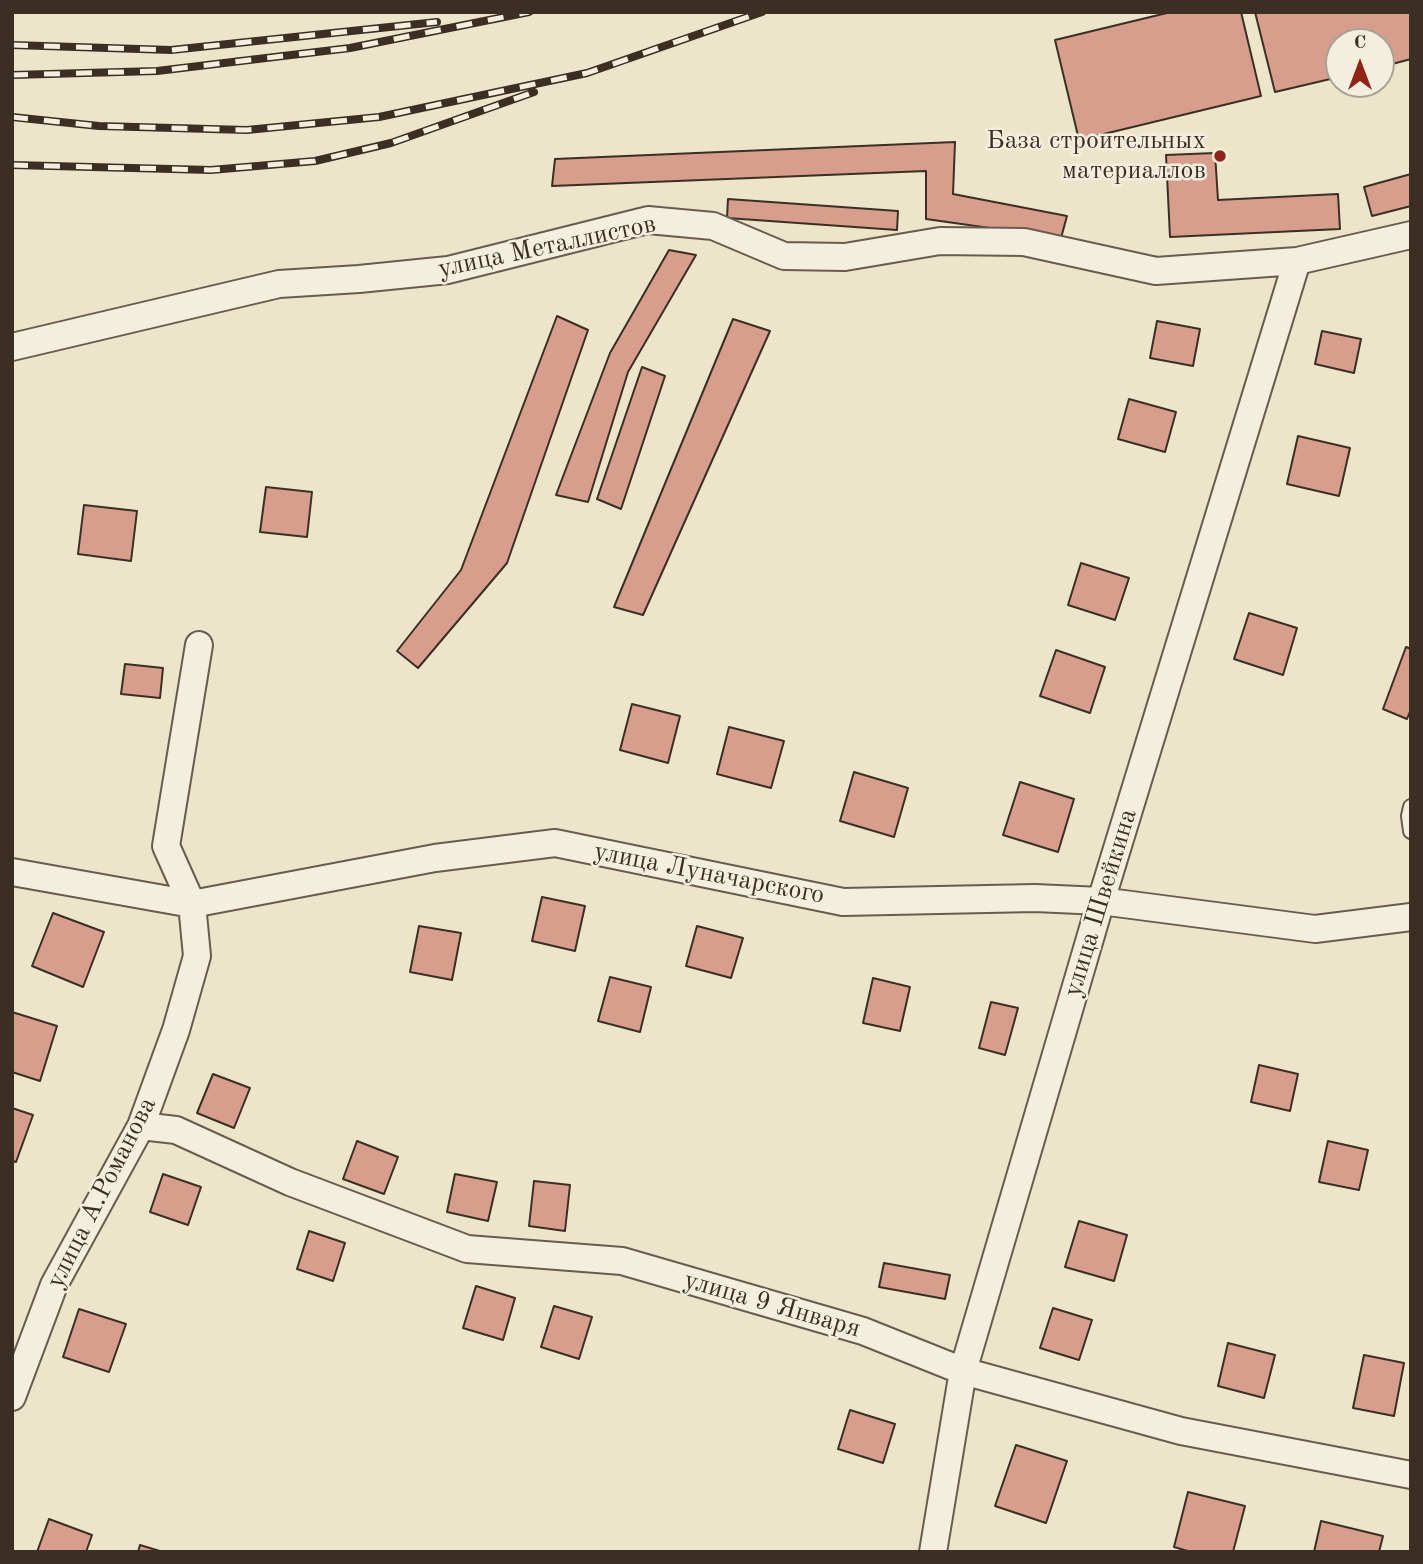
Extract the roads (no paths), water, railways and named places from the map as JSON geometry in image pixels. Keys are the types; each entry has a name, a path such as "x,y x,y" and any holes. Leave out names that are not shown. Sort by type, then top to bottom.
{"street":[{"name":"улица Металлистов","path":"12,348 279,284 447,270 649,220 713,226 784,256 845,257 940,241 1024,242 1156,271 1297,261 1411,235"},
{"name":"улица Швейкина","path":"933,1552 963,1371 1101,901 1297,261"},
{"name":"улица А.Романова","path":"12,1397 54,1284 141,1125 176,1030 197,956 192,905 166,846 199,645"},
{"name":"улица Луначарского","path":"12,872 192,905 435,858 555,843 843,902 1035,898 1101,901 1315,929 1411,917"},
{"name":"улица 9 Января","path":"141,1125 176,1130 290,1182 467,1249 622,1261 863,1331 963,1371 1181,1431 1411,1475"}],"lane":[{"path":"1411,807 1411,831"}],"railway":[{"path":"12,75 157,71 350,48 529,12"},
{"path":"12,117 99,126 247,130 379,117 587,73 762,12"},
{"path":"12,45 171,50 437,22"},
{"path":"12,165 211,170 315,161 391,143 534,92"}],"place":[{"name":"База cтроительных материаллов","path":"1220,156"}]}
